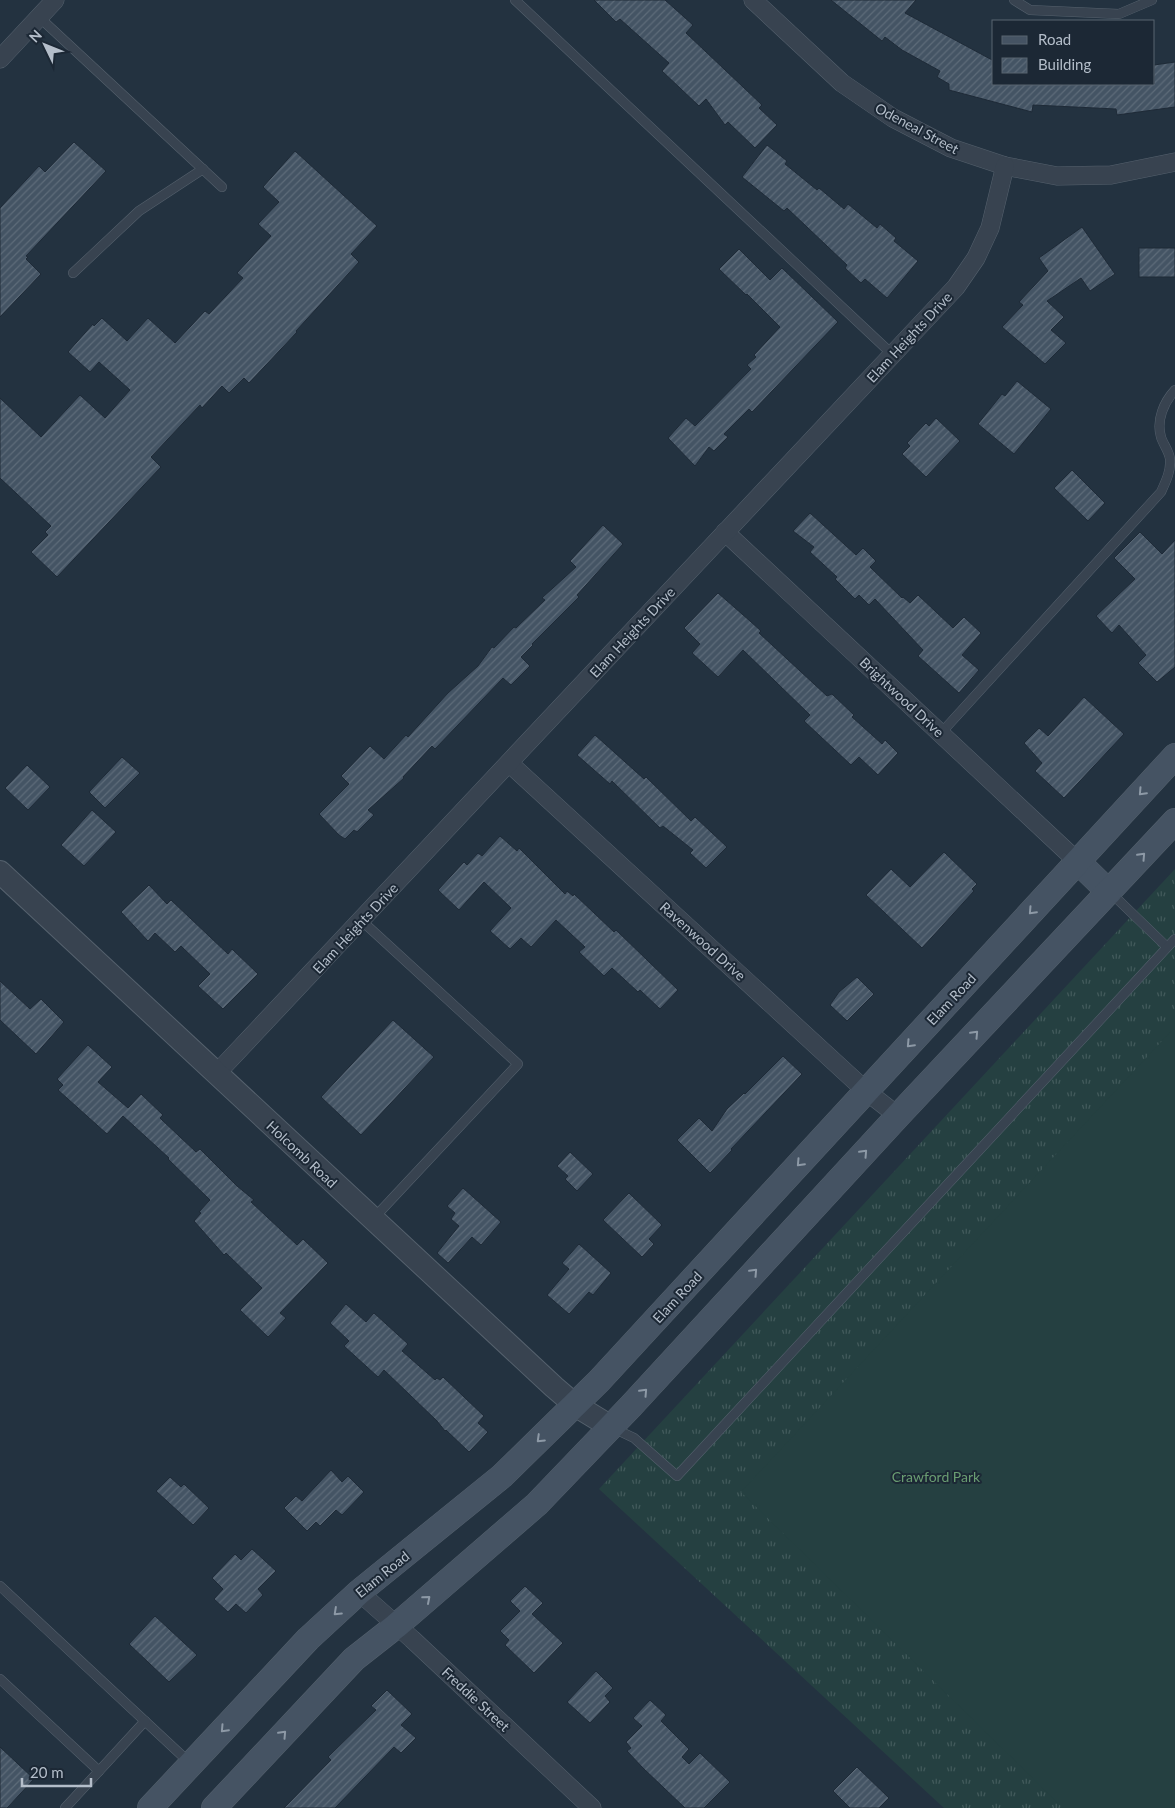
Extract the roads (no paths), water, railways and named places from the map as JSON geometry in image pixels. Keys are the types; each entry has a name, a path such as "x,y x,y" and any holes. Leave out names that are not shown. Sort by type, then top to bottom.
{"main road":[{"name":"Elam Road","path":"150,1808 308,1639 359,1592 502,1476 575,1405 1175,756"},
{"path":"214,1808 354,1659 396,1626 537,1504 611,1427 898,1116 1175,821"},
{"path":"1078,862 1109,892"}],"street":[{"path":"0,59 55,0"},
{"name":"Odeneal Street","path":"753,0 842,83 893,118 951,148 1005,166 1057,176 1111,175 1175,162"},
{"name":"Elam Heights Drive","path":"217,1073 362,921 956,287 976,258 990,228 1005,166"},
{"name":"Brightwood Drive","path":"725,532 1078,862"},
{"name":"Ravenwood Drive","path":"509,763 866,1091 898,1116"},
{"name":"Holcomb Road","path":"0,872 373,1220 575,1405 611,1427"},
{"name":"Freddie Street","path":"359,1592 592,1808"}],"lane":[{"path":"515,0 893,355"},
{"path":"1014,0 1030,10 1118,14 1152,0"},
{"path":"39,17 222,187"},
{"path":"73,273 139,211 203,169"},
{"path":"941,733 1161,492 1170,473 1170,457 1160,436 1159,419 1167,399 1175,390"},
{"path":"1109,892 1167,948"},
{"path":"362,921 518,1064 373,1220"},
{"path":"611,1427 634,1438 677,1476 1175,939"},
{"path":"0,1586 191,1764"},
{"path":"0,1679 99,1771"},
{"path":"67,1807 145,1721"}],"park label":[{"name":"Crawford Park","path":"936,1476"}]}
